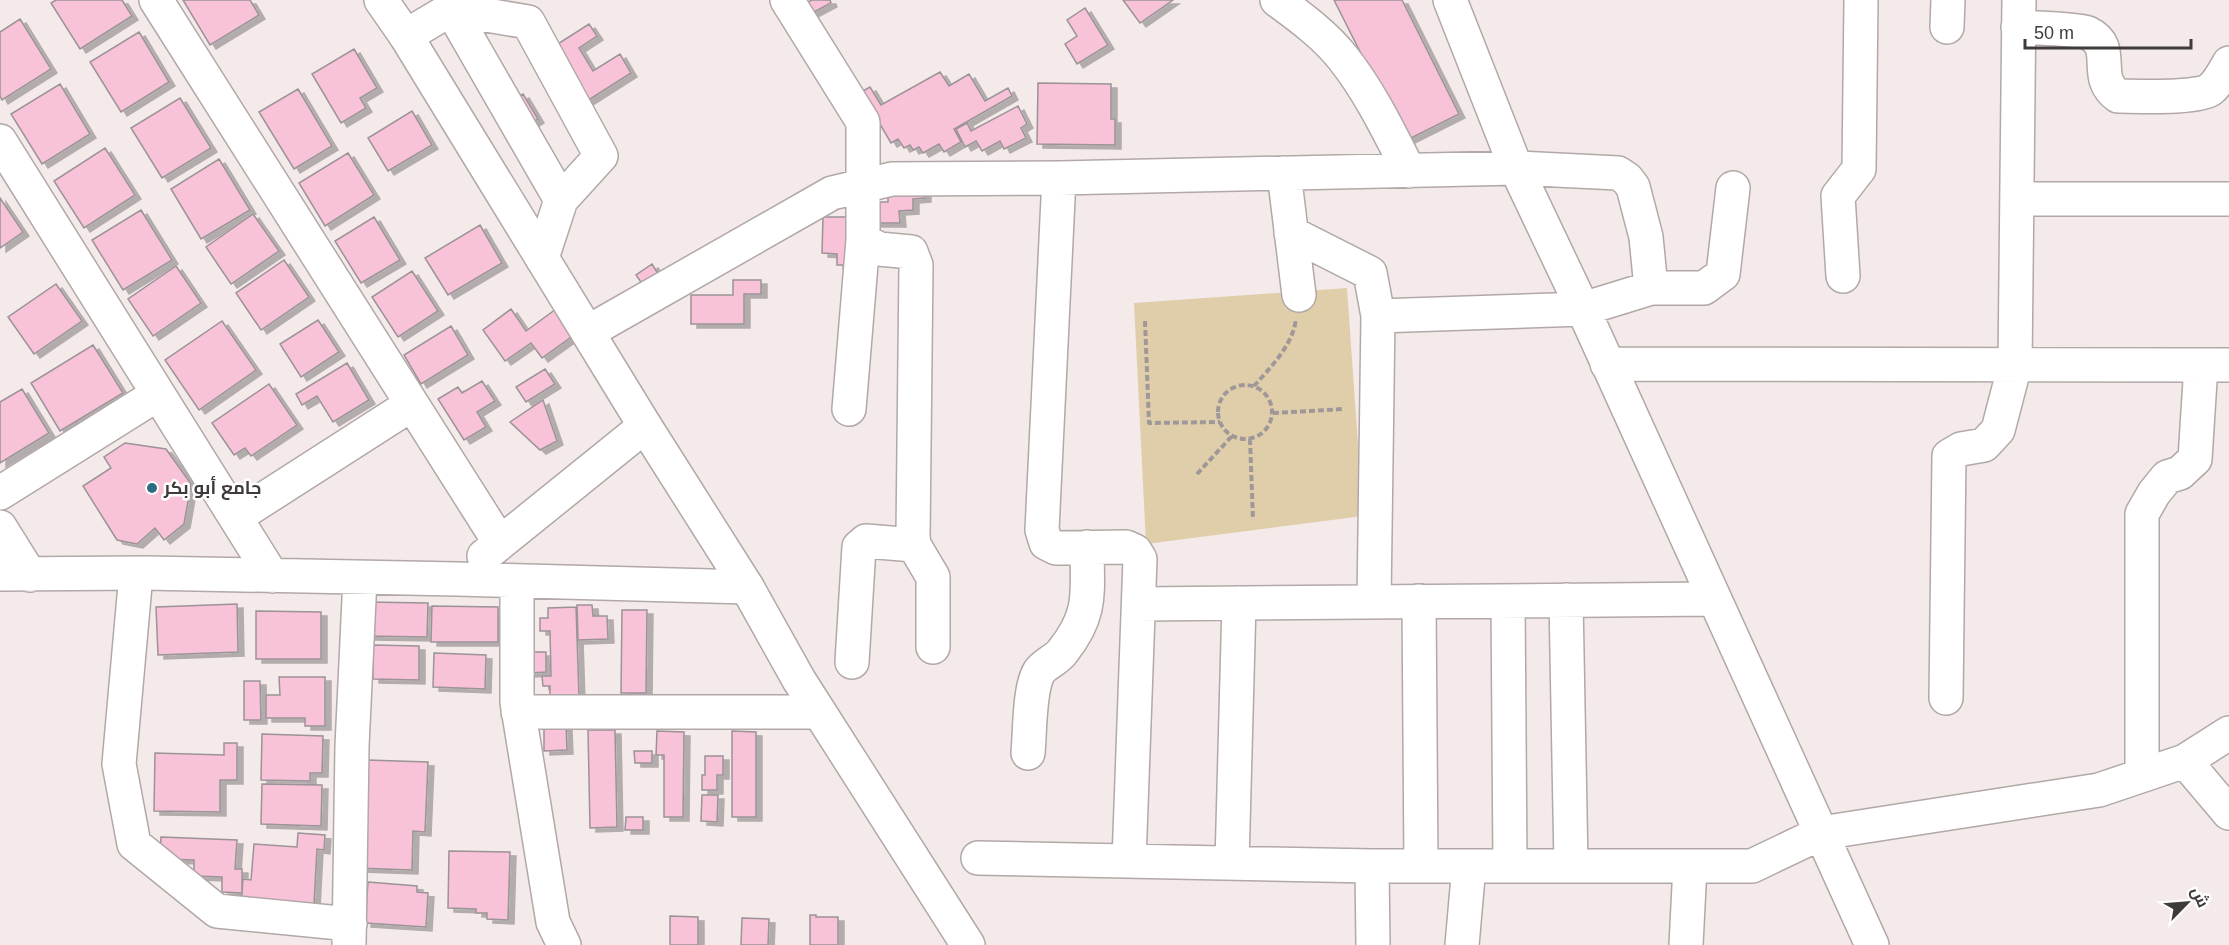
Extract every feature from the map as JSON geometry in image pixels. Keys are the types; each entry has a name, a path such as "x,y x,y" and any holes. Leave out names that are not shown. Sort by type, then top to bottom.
{"street":[{"path":"156,0 500,543"},
{"path":"381,0 406,36 645,426 747,587 819,712 968,945"},
{"path":"787,0 863,122 862,240 849,409"},
{"path":"1277,0 1301,17 1343,57 1377,109 1409,171"},
{"path":"1450,0 1516,168 1872,945"},
{"path":"1843,276 1838,196 1859,169 1861,0"},
{"path":"406,36 451,9 528,22 601,156 561,200 542,258"},
{"path":"451,9 561,200"},
{"path":"1946,698 1949,456 1961,449 1984,445 1998,430 2015,365 2019,14 2088,33 2102,45 2105,55 2104,75 2110,90 2118,96 2193,95 2209,92 2220,80 2229,63"},
{"path":"0,141 272,576"},
{"path":"588,332 832,193 892,179 1059,178 1516,168 1618,173 1633,187 1646,237 1651,288"},
{"path":"1284,173 1299,295"},
{"path":"1059,178 1042,530 1046,543 1056,548 1126,547 1135,550 1140,559 1129,861"},
{"path":"1378,316 1582,309 1651,288 1704,288 1723,274 1733,188"},
{"path":"2017,199 2229,199"},
{"path":"1291,233 1370,273 1378,316 1374,602"},
{"path":"862,240 879,249 911,252 916,265 914,545 933,577 933,647"},
{"path":"1607,364 2215,365 2194,459 2180,472 2167,477 2154,493 2142,514 2142,775"},
{"path":"0,493 159,394"},
{"path":"236,517 412,404"},
{"path":"457,579 645,426"},
{"path":"0,527 15,575 136,574 457,579 747,587"},
{"path":"852,662 859,548 866,542 914,545"},
{"path":"1028,753 1034,683 1040,669 1057,659 1077,634 1083,621 1087,603 1087,547"},
{"path":"136,574 119,764 134,844 217,911 349,934 352,746 360,578"},
{"path":"517,582 518,712 553,922 564,945"},
{"path":"1139,604 1714,599"},
{"path":"1566,600 1571,866"},
{"path":"1508,601 1510,866"},
{"path":"1419,602 1421,866"},
{"path":"1232,863 1239,603"},
{"path":"518,712 819,712"},
{"path":"978,858 1372,866 1752,866 1821,833 2099,790 2185,761 2229,733"},
{"path":"2185,761 2229,813"},
{"path":"1372,866 1373,945"},
{"path":"1462,945 1468,866"},
{"path":"1686,945 1690,866"}],"path":[{"path":"1254,386 1272,366 1295,332 1299,295"},
{"path":"1145,321 1149,423 1220,422"},
{"path":"1237,386 1254,386 1268,396 1273,413 1271,422 1259,436 1241,439 1224,430 1220,422 1219,405 1229,390 1237,386"},
{"path":"1273,413 1344,409"},
{"path":"1197,474 1232,436"},
{"path":"1250,439 1253,520"}],"shaded area":[{"path":"1347,288 1363,516 1146,544 1134,303"}],"building":[{"path":"56,0 122,0 132,16 80,49 51,3"},
{"path":"183,0 250,0 259,15 210,45"},
{"path":"812,0 830,0 831,3 812,13 806,3"},
{"path":"1123,0 1173,0 1140,23"},
{"path":"1334,0 1402,0 1459,114 1405,141"},
{"path":"1085,8 1108,45 1077,64 1065,44 1077,36 1067,20"},
{"path":"20,19 51,69 2,100 0,96 0,32"},
{"path":"589,24 597,36 579,48 593,71 620,54 631,73 587,101 553,47"},
{"path":"139,32 169,82 121,112 90,62"},
{"path":"354,49 377,88 360,98 366,108 341,123 312,74"},
{"path":"940,72 949,86 969,74 985,101 1008,88 1012,96 954,129 961,142 944,152 939,144 923,153 919,147 913,150 910,145 904,148 898,139 891,143 861,92 870,87 881,105"},
{"path":"1038,83 1111,84 1111,119 1115,119 1115,145 1037,144"},
{"path":"60,84 90,134 42,164 11,114"},
{"path":"298,89 332,146 294,169 259,112"},
{"path":"523,94 538,119 527,126 512,100"},
{"path":"180,98 211,148 162,178 131,128"},
{"path":"1018,106 1027,124 1021,128 1026,138 1004,149 1000,141 982,151 976,141 965,147 956,129 967,123 971,131"},
{"path":"412,111 432,145 388,171 368,138"},
{"path":"105,148 135,195 84,228 54,181"},
{"path":"348,153 374,195 325,226 299,183"},
{"path":"219,159 250,210 201,239 171,189"},
{"path":"888,188 925,192 925,198 913,199 913,210 899,211 900,223 875,223 875,202 888,202"},
{"path":"0,198 23,232 0,248"},
{"path":"141,210 172,260 123,290 92,240"},
{"path":"253,214 279,251 231,284 206,247"},
{"path":"374,217 400,260 361,283 335,241"},
{"path":"823,217 850,217 849,265 837,265 837,254 822,253"},
{"path":"480,225 502,263 448,295 425,258"},
{"path":"284,260 309,297 261,330 236,293"},
{"path":"652,264 660,277 645,288 636,275"},
{"path":"176,266 201,303 153,336 128,299"},
{"path":"412,271 438,311 398,337 372,297"},
{"path":"733,280 761,280 761,294 744,294 744,324 691,324 691,295 733,295"},
{"path":"56,284 82,321 34,354 8,317"},
{"path":"511,309 526,331 556,309 574,335 542,358 531,343 505,361 483,330"},
{"path":"318,320 339,352 301,377 280,344"},
{"path":"222,321 256,370 199,410 165,360"},
{"path":"451,326 468,355 421,384 404,355"},
{"path":"93,345 123,393 60,431 31,383"},
{"path":"347,363 369,400 333,422 317,396 302,405 296,394"},
{"path":"545,369 555,384 526,402 516,387"},
{"path":"482,381 495,401 477,412 486,427 464,440 438,399 458,387 462,393"},
{"path":"269,384 297,425 251,456 245,448 234,455 212,423"},
{"path":"22,389 49,433 0,463 0,402"},
{"path":"543,400 557,441 540,450 510,422"},
{"path":"125,443 166,449 191,484 184,524 164,540 155,528 137,544 117,540 83,486 111,468 104,457"},
{"path":"366,602 428,603 427,637 366,636"},
{"path":"237,604 238,652 158,655 156,607"},
{"path":"577,605 592,605 593,616 607,616 608,639 578,640"},
{"path":"432,606 498,607 498,642 431,642"},
{"path":"576,607 579,697 550,698 550,686 543,686 542,676 551,676 550,631 540,631 540,618 548,618 548,608"},
{"path":"622,610 647,610 646,693 621,693"},
{"path":"256,611 321,612 321,659 256,659"},
{"path":"373,645 419,646 419,680 373,679"},
{"path":"529,652 546,652 546,672 529,673"},
{"path":"434,653 486,655 485,689 433,687"},
{"path":"279,677 325,677 325,726 305,726 305,718 266,718 266,695 280,695"},
{"path":"244,681 260,681 261,720 244,720"},
{"path":"544,725 566,725 567,750 544,751"},
{"path":"588,730 615,730 617,827 590,828"},
{"path":"657,731 684,732 683,817 664,817 664,755 656,755"},
{"path":"732,731 756,732 756,817 732,817"},
{"path":"262,734 323,736 322,773 310,773 310,781 261,780"},
{"path":"224,743 237,743 237,780 220,780 220,812 154,811 155,753 224,755"},
{"path":"634,751 652,751 652,763 635,763"},
{"path":"705,756 723,756 723,775 717,775 717,790 702,790"},
{"path":"367,760 428,762 425,832 413,831 412,870 357,868"},
{"path":"262,784 322,785 321,826 261,824"},
{"path":"702,795 718,795 717,822 701,821"},
{"path":"626,817 643,817 643,830 625,830"},
{"path":"298,833 325,835 324,850 317,849 314,904 256,899 241,908 243,879 251,880 254,844 297,847"},
{"path":"161,837 237,840 235,869 242,869 242,893 222,892 222,877 194,876 194,860 160,859"},
{"path":"449,851 510,852 508,920 487,919 487,913 476,913 476,909 448,908"},
{"path":"368,882 417,886 417,892 428,893 426,927 365,923"},
{"path":"810,915 838,917 838,945 810,945"},
{"path":"670,916 698,917 698,945 670,945"},
{"path":"742,918 769,919 768,945 741,945"}],"place":[{"name":"جامع أبو بكر","path":"152,488"}]}
